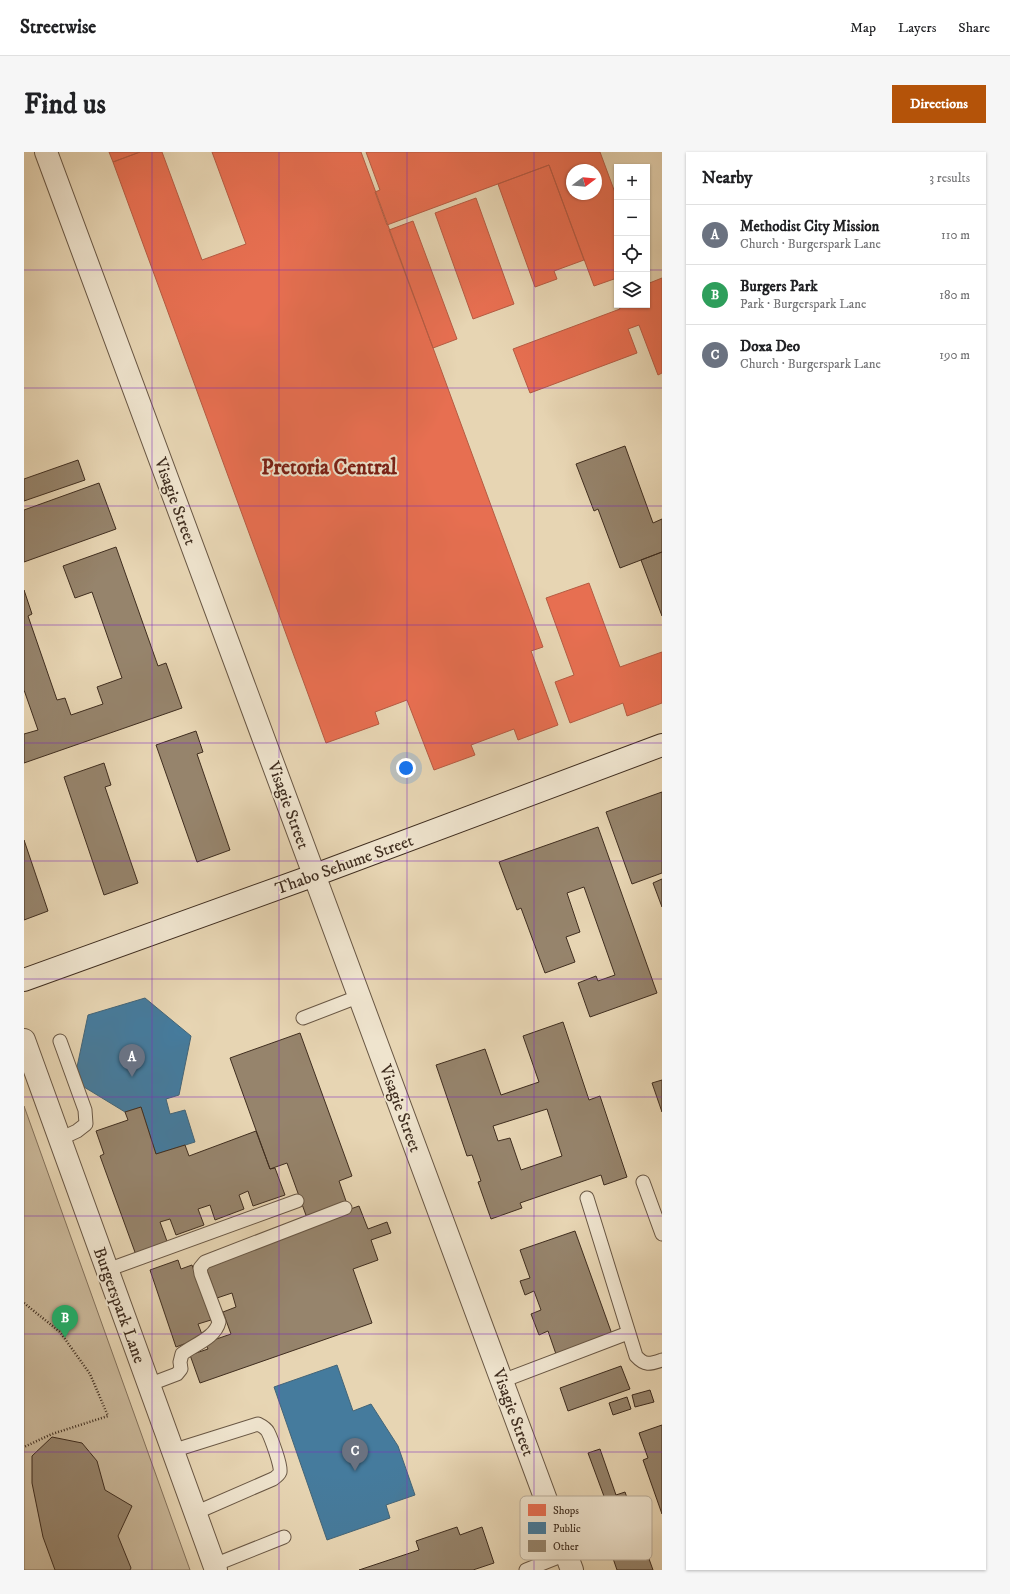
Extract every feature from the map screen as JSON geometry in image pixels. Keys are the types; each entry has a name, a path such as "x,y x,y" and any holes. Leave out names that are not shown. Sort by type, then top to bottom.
{"street":[{"name":"Visagie Street","path":"46,152 545,1496"},
{"name":"Thabo Sehume Street","path":"24,980 315,875 662,745"},
{"name":"Burgerspark Lane","path":"24,1040 215,1568"}],"lane":[{"path":"303,1018 360,996"},
{"path":"60,1041 85,1110 86,1124 78,1131 60,1139"},
{"path":"643,1182 662,1234"},
{"path":"587,1198 636,1356 642,1363 651,1364 662,1360"},
{"path":"107,1270 297,1201"},
{"path":"148,1385 177,1374 181,1369 180,1362 182,1354 213,1334 218,1329 219,1322 201,1274 200,1268 205,1262 345,1208"},
{"path":"502,1381 628,1333"},
{"path":"172,1452 258,1424 267,1431 272,1444 281,1470 280,1474 273,1479 195,1513"},
{"path":"215,1568 284,1537"},
{"path":"526,1570 569,1562"}],"path":[{"path":"24,1303 60,1332 90,1374 108,1416 52,1434 24,1447"}],"shaded area":[{"path":"24,1106 190,1570 24,1570"}],"building: Shops":[{"path":"109,152 140,152 113,162"},
{"path":"140,152 162,152 202,260 246,244 212,152 361,152 543,647 531,651 558,725 518,740 514,729 471,745 475,755 434,770 407,700 375,712 379,724 326,743 113,162"},
{"path":"366,152 600,152 614,190 614,279 594,286 549,165 387,225 375,192 380,190"},
{"path":"549,165 584,260 554,271 557,279 535,287 498,184"},
{"path":"476,198 514,304 473,319 435,213"},
{"path":"413,221 457,339 433,348 389,230"},
{"path":"662,278 662,373 658,375 639,325 628,329 637,353 530,393 513,349 620,308 650,308 650,283"},
{"path":"589,583 620,667 662,652 662,703 627,716 623,703 570,723 555,682 574,675 546,598"}],"building: Public":[{"path":"145,998 191,1036 179,1095 166,1099 170,1114 185,1110 195,1142 156,1154 141,1107 125,1112 84,1087 77,1067 88,1015"},
{"path":"337,1365 353,1411 371,1404 398,1446 415,1495 386,1505 390,1518 327,1540 274,1387"}],"building: Other":[{"path":"625,446 653,523 662,519 662,552 620,568 598,509 594,511 576,464"},
{"path":"78,460 85,480 24,501 24,479"},
{"path":"99,483 116,529 24,562 24,510"},
{"path":"116,547 158,666 166,663 182,708 24,763 24,734 38,730 24,690 24,590 32,614 28,616 57,700 65,698 71,715 103,704 97,687 122,678 92,592 75,598 63,566"},
{"path":"662,552 662,616 641,560"},
{"path":"196,731 203,752 197,754 230,850 197,862 156,745"},
{"path":"104,763 111,785 105,787 138,883 104,895 64,777"},
{"path":"662,792 662,873 632,884 606,812"},
{"path":"598,827 657,993 590,1017 578,983 596,976 598,981 615,975 584,887 567,893 580,932 566,937 575,962 545,973 521,908 517,910 499,862"},
{"path":"24,840 48,911 24,920"},
{"path":"662,879 662,907 653,883"},
{"path":"563,1022 589,1100 600,1096 627,1177 604,1185 601,1175 520,1203 522,1208 491,1219 478,1182 481,1181 472,1155 467,1156 436,1065 485,1049 501,1095 539,1082 523,1036","holes":["547,1109 562,1156 521,1170 510,1138 498,1141 493,1126"]},
{"path":"300,1033 352,1176 339,1181 347,1204 307,1218 287,1163 270,1169 230,1058"},
{"path":"662,1080 662,1112 652,1083"},
{"path":"141,1107 156,1154 185,1145 189,1156 256,1131 270,1169 275,1168 285,1195 253,1206 248,1191 239,1195 244,1209 215,1220 210,1205 198,1209 204,1225 176,1235 170,1219 160,1222 168,1244 136,1255 100,1156 104,1154 96,1131 128,1120 125,1112"},
{"path":"359,1206 368,1229 387,1222 391,1233 371,1240 378,1260 353,1269 372,1323 200,1383 190,1355 208,1349 205,1343 231,1334 223,1312 236,1307 232,1293 217,1298 205,1265 308,1224"},
{"path":"575,1231 613,1337 557,1357 548,1331 539,1335 531,1314 541,1310 534,1291 525,1295 520,1281 530,1278 520,1250"},
{"path":"178,1260 181,1269 192,1265 211,1320 198,1324 203,1337 176,1347 150,1270"},
{"path":"621,1366 630,1389 568,1411 560,1388"},
{"path":"650,1390 654,1402 635,1407 632,1395"},
{"path":"627,1397 631,1409 613,1415 609,1403"},
{"path":"662,1425 662,1514 643,1460 648,1458 639,1433"},
{"path":"52,1437 82,1443 97,1461 105,1490 132,1506 118,1536 131,1568 130,1570 55,1570 43,1537 32,1483 32,1456"},
{"path":"600,1449 616,1495 625,1492 626,1496 604,1496 588,1453"},
{"path":"457,1527 460,1535 482,1527 494,1563 473,1570 359,1570 419,1550 416,1541"},
{"path":"614,1560 649,1560 653,1570 617,1570"}],"place":[{"name":"Methodist City Mission","path":"132,1077"},
{"name":"Burgers Park","path":"65,1338"},
{"name":"Doxa Deo","path":"355,1471"}],"district":[{"name":"Pretoria Central","path":"329,467"}]}
